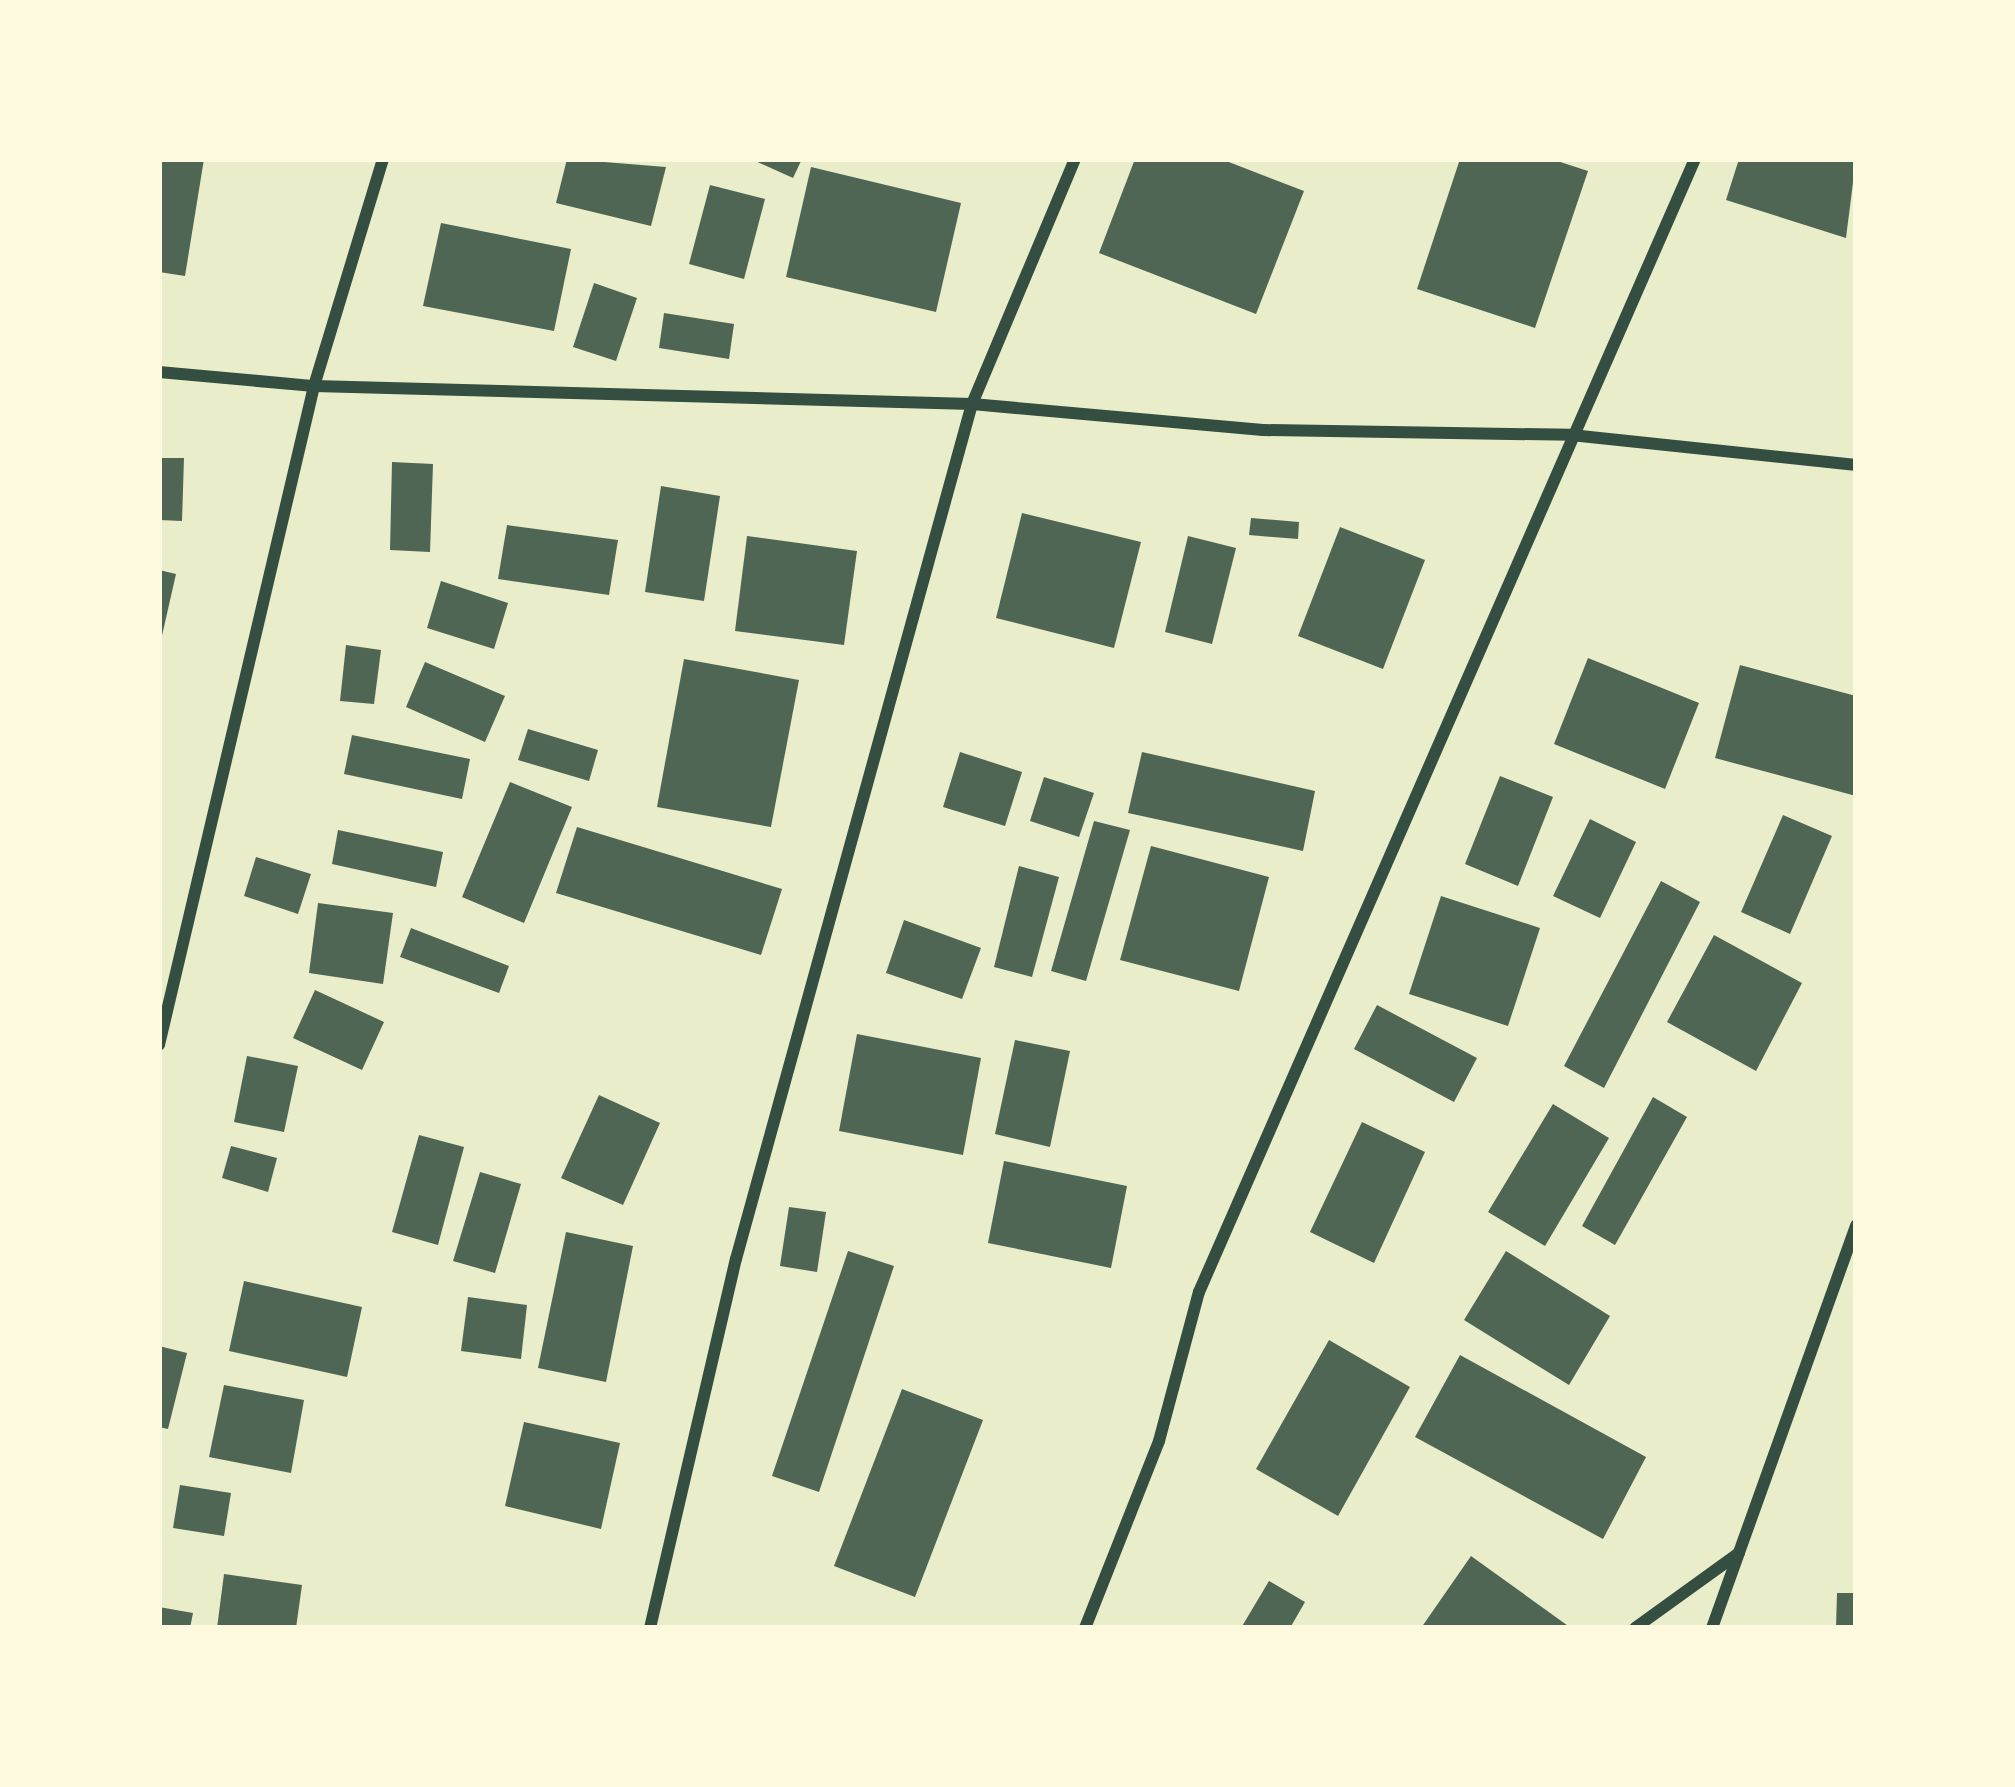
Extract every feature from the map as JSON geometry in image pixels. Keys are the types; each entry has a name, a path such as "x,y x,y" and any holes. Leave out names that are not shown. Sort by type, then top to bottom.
{"street":[{"path":"159,1045 314,386 383,159"},
{"path":"650,1628 736,1259 972,404 1075,159"},
{"path":"1085,1628 1159,1441 1199,1292 1695,159"},
{"path":"159,372 314,386 972,404 1263,430 1571,435 1856,465"},
{"path":"1712,1628 1856,1226"},
{"path":"1635,1628 1740,1553"}],"building":[{"path":"159,159 204,159 185,276 159,272"},
{"path":"567,159 666,167 651,226 556,203"},
{"path":"751,159 802,159 793,178"},
{"path":"1135,159 1221,159 1304,191 1256,314 1099,253"},
{"path":"1460,159 1551,159 1588,171 1535,328 1417,289"},
{"path":"1739,159 1856,159 1846,238 1726,200"},
{"path":"811,167 961,203 936,312 786,277"},
{"path":"710,185 765,199 744,279 689,264"},
{"path":"441,223 571,249 554,331 423,306"},
{"path":"594,283 637,298 616,361 573,347"},
{"path":"664,313 734,324 729,359 659,348"},
{"path":"159,458 184,458 182,521 159,520"},
{"path":"392,462 433,464 430,552 390,550"},
{"path":"661,486 720,496 704,601 645,592"},
{"path":"1022,513 1141,542 1114,648 996,618"},
{"path":"1251,518 1299,522 1298,539 1249,535"},
{"path":"507,525 618,540 609,595 498,579"},
{"path":"1340,527 1425,560 1383,669 1298,636"},
{"path":"747,536 857,551 844,645 735,631"},
{"path":"1188,536 1236,548 1212,644 1165,632"},
{"path":"159,570 176,574 161,640 159,640"},
{"path":"441,581 508,603 494,649 427,628"},
{"path":"346,645 381,650 374,704 340,701"},
{"path":"1588,658 1699,703 1665,789 1554,744"},
{"path":"684,659 799,680 771,827 657,807"},
{"path":"425,662 505,696 485,742 406,707"},
{"path":"1740,665 1856,696 1856,796 1715,758"},
{"path":"528,729 598,750 589,781 518,760"},
{"path":"352,735 470,759 462,799 344,774"},
{"path":"960,752 1022,772 1005,826 943,807"},
{"path":"1142,752 1315,791 1303,851 1128,813"},
{"path":"1500,776 1553,797 1518,886 1465,864"},
{"path":"1044,777 1094,793 1079,837 1030,821"},
{"path":"510,782 572,807 524,923 462,897"},
{"path":"1783,815 1832,836 1790,934 1741,912"},
{"path":"1590,819 1636,842 1600,918 1553,896"},
{"path":"1094,821 1130,830 1086,981 1051,971"},
{"path":"577,827 782,889 761,955 556,893"},
{"path":"338,830 443,852 436,887 332,864"},
{"path":"1151,846 1269,877 1239,991 1120,960"},
{"path":"256,857 311,874 298,914 244,896"},
{"path":"1019,866 1059,877 1032,977 994,967"},
{"path":"1661,881 1700,902 1604,1088 1564,1066"},
{"path":"1441,896 1540,928 1508,1026 1409,994"},
{"path":"318,903 393,913 383,984 309,973"},
{"path":"904,920 981,948 962,999 886,973"},
{"path":"411,928 509,966 499,993 400,957"},
{"path":"1714,935 1802,983 1756,1071 1667,1022"},
{"path":"315,990 384,1022 362,1070 293,1038"},
{"path":"1377,1005 1477,1058 1454,1102 1354,1049"},
{"path":"857,1034 981,1058 963,1155 839,1131"},
{"path":"1015,1040 1070,1051 1050,1147 995,1134"},
{"path":"247,1056 298,1066 284,1132 234,1122"},
{"path":"599,1095 660,1123 623,1205 561,1178"},
{"path":"1653,1097 1687,1117 1615,1245 1582,1226"},
{"path":"1553,1104 1609,1138 1545,1246 1488,1212"},
{"path":"1362,1122 1425,1152 1374,1263 1310,1232"},
{"path":"419,1135 464,1147 438,1245 392,1232"},
{"path":"231,1146 277,1158 268,1192 222,1178"},
{"path":"1004,1161 1127,1186 1111,1268 988,1243"},
{"path":"480,1172 521,1184 495,1273 453,1261"},
{"path":"789,1207 826,1212 817,1272 780,1266"},
{"path":"566,1232 633,1246 606,1382 538,1368"},
{"path":"848,1251 894,1266 819,1492 772,1476"},
{"path":"1506,1251 1610,1316 1569,1385 1464,1320"},
{"path":"244,1281 362,1307 347,1377 229,1351"},
{"path":"468,1297 527,1305 521,1359 461,1351"},
{"path":"1329,1340 1410,1387 1338,1516 1256,1469"},
{"path":"159,1346 187,1353 168,1429 159,1427"},
{"path":"1460,1355 1646,1457 1603,1539 1415,1437"},
{"path":"224,1385 304,1400 291,1473 209,1457"},
{"path":"902,1389 983,1420 915,1597 834,1566"},
{"path":"524,1422 620,1443 601,1529 505,1506"},
{"path":"180,1485 231,1493 224,1536 173,1528"},
{"path":"1471,1556 1571,1628 1421,1628"},
{"path":"224,1574 302,1585 296,1628 217,1628"},
{"path":"1269,1581 1305,1602 1290,1628 1241,1628"},
{"path":"1837,1593 1856,1593 1856,1628 1836,1628"},
{"path":"159,1607 193,1613 190,1628 159,1628"}]}
